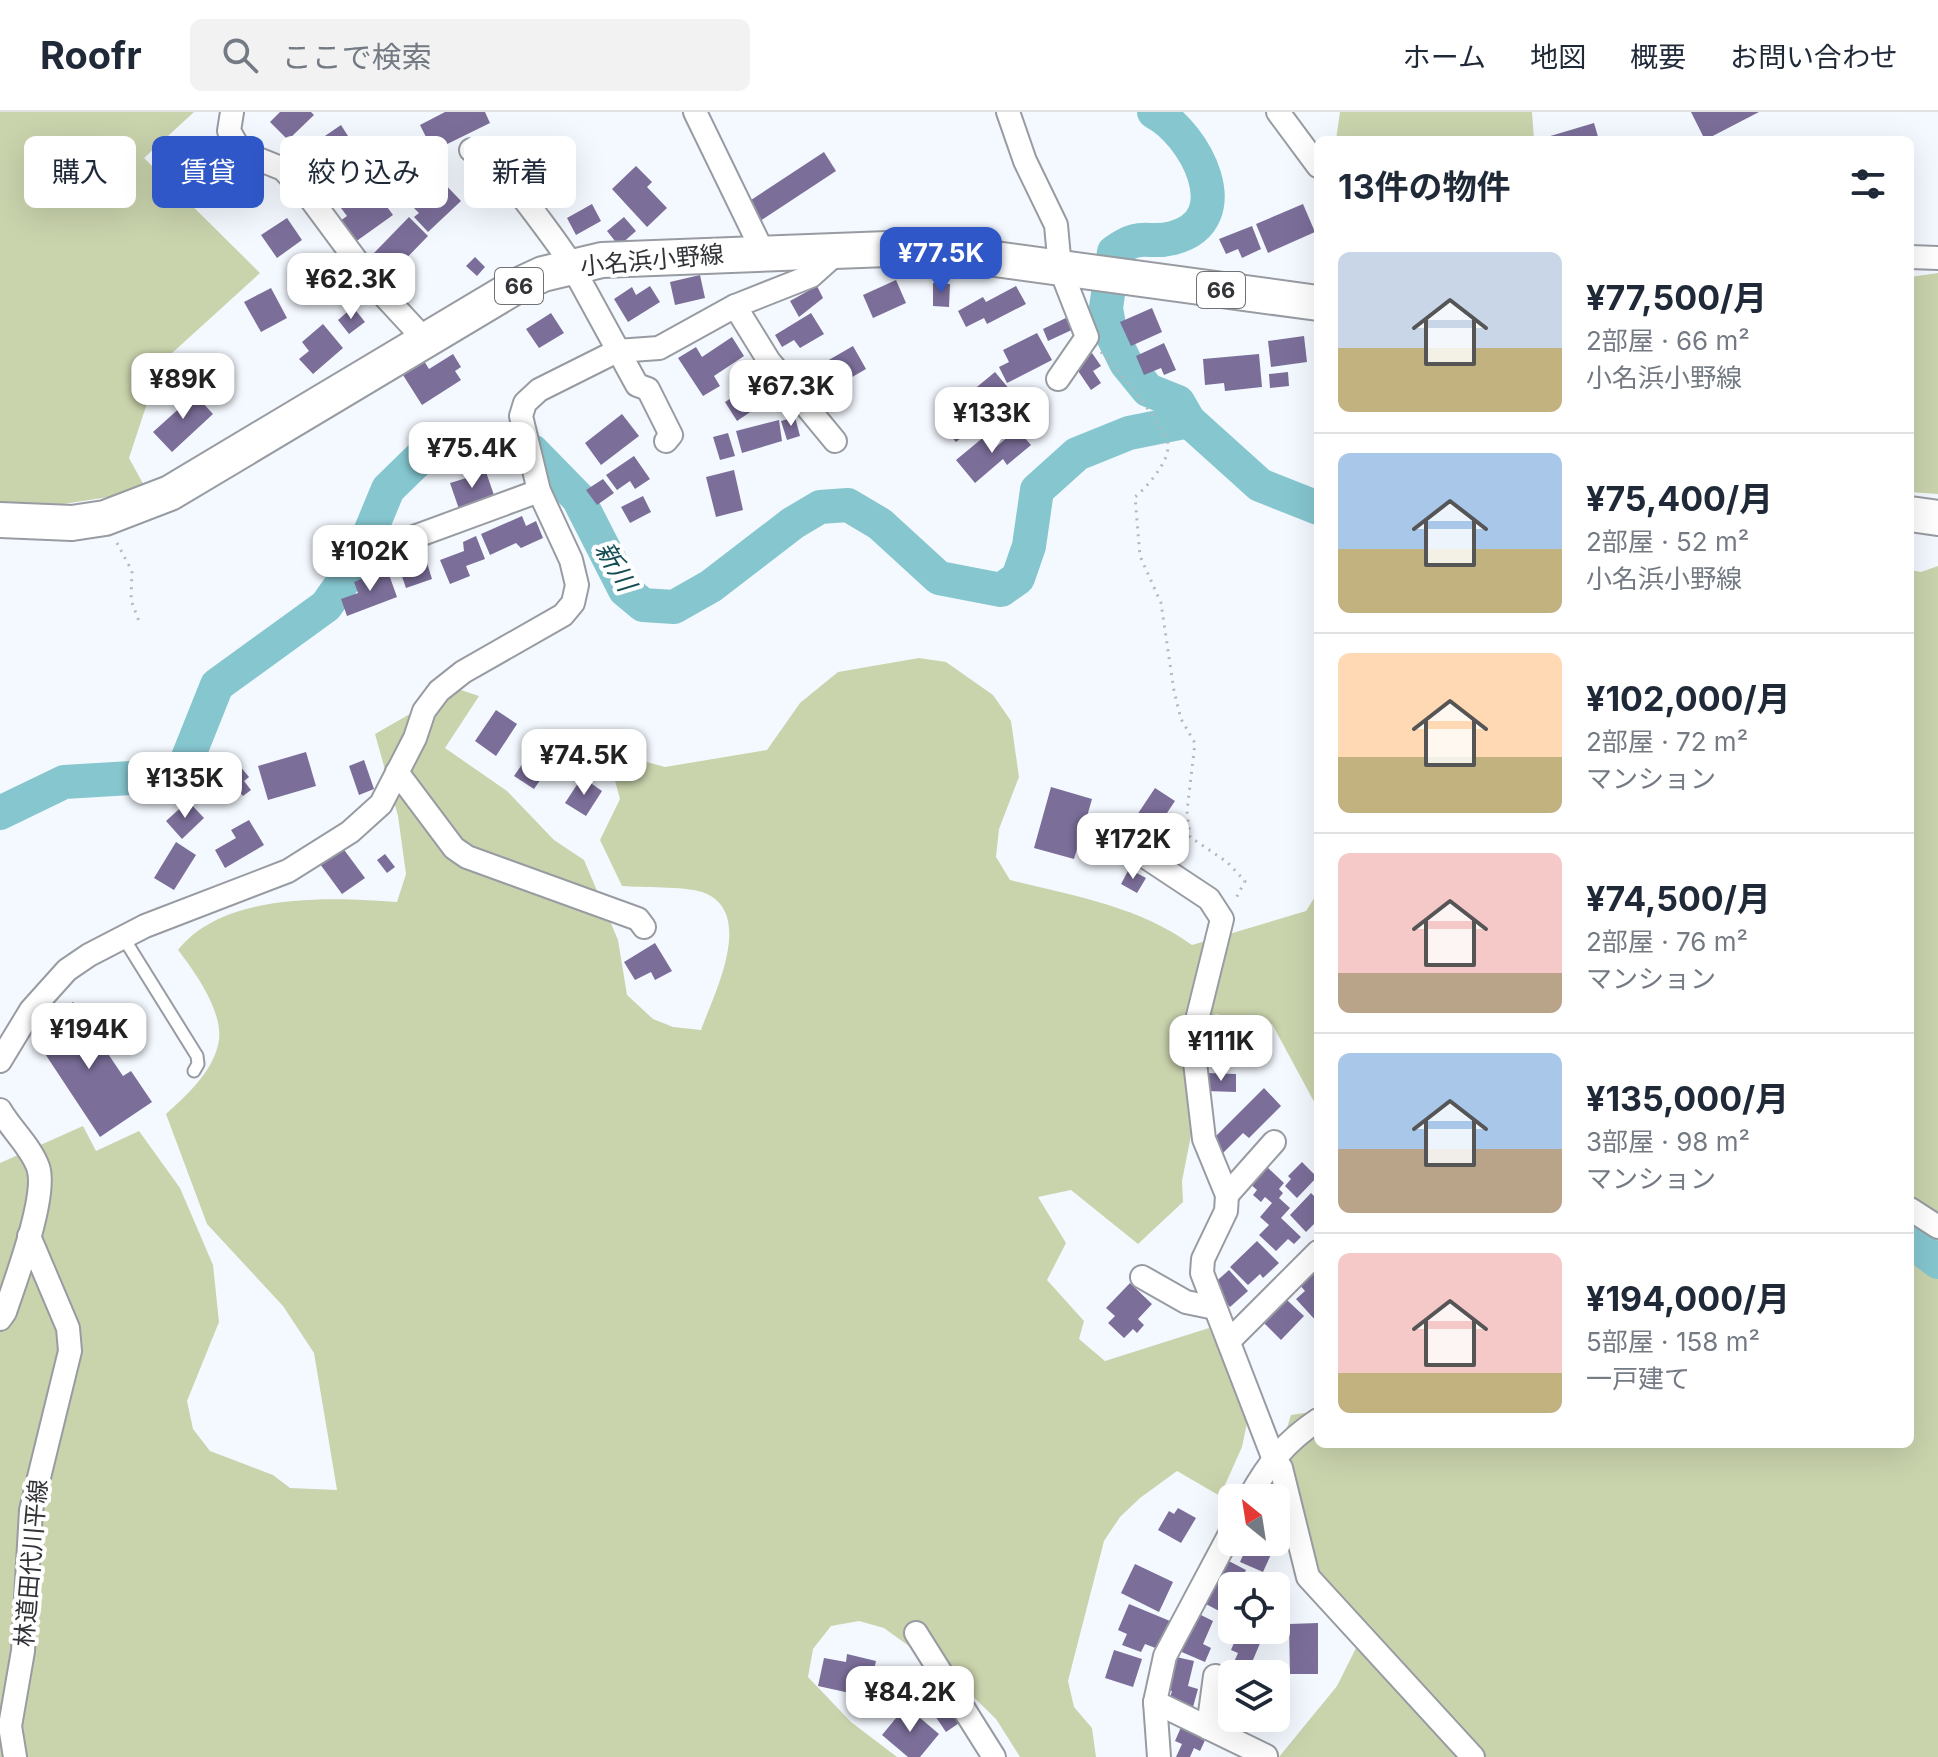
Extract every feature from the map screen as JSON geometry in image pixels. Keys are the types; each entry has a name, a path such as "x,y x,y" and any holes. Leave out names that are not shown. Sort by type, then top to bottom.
{"main road":[{"name":"小名浜小野線","path":"0,520 72,523 105,518 170,493 513,288 575,264 671,254 914,248 1314,302"}],"street":[{"path":"232,112 229,131 241,152 283,169 310,198 376,287 426,341"},
{"path":"695,112 763,252"},
{"path":"1008,112 1025,161 1056,225 1092,272 1087,337 1058,379"},
{"path":"1278,112 1314,161"},
{"path":"528,208 551,240 575,264 617,351 637,385 648,389 669,427 671,435 666,441"},
{"path":"0,1061 31,1010 67,970 123,937 309,859 370,817 415,738 424,711 439,691 463,672 563,615 573,603 577,585 571,560 537,484 521,416 532,396 617,351 659,348 735,306 811,276 840,250"},
{"path":"1914,257 1938,258"},
{"path":"735,306 769,361 835,441"},
{"path":"403,541 537,484"},
{"path":"397,772 454,848 467,857 638,919 644,927"},
{"path":"1117,838 1209,899 1222,919 1198,1016 1194,1054 1204,1139 1227,1195 1226,1211 1203,1259 1202,1273 1273,1457 1281,1468 1308,1577 1473,1757"},
{"path":"0,1110 7,1137 39,1170 40,1187 29,1236 0,1319"},
{"path":"1227,1195 1274,1142"},
{"path":"1914,1212 1938,1227"},
{"name":"林道田代川平線","path":"15,1757 10,1726 23,1651 31,1510 70,1351 68,1328 29,1236"},
{"path":"1230,1340 1314,1256"},
{"path":"1142,1277 1186,1302 1215,1308"},
{"path":"1257,1484 1273,1457 1289,1440 1314,1423"},
{"path":"1159,1757 1155,1702 1172,1637 1218,1555"},
{"path":"916,1633 994,1757"},
{"path":"1208,1728 1215,1676"},
{"path":"1155,1702 1266,1756"}],"lane":[{"path":"123,937 197,1056 198,1064 194,1071"}],"path":[{"path":"1087,337 1153,417 1168,442 1154,475 1135,497 1134,505 1140,556 1163,612 1177,705 1195,743 1187,811 1190,837 1227,862 1245,881 1222,919"},
{"path":"105,518 132,571 131,600 140,624"}],"green space":[{"path":"0,112 194,112 168,136 152,136 152,151 144,158 152,166 152,208 194,208 260,273 160,364 129,458 147,491 38,508 0,503"},
{"path":"1340,112 1532,112 1534,136 1337,136"},
{"path":"1938,273 1938,494 1914,492 1914,276"},
{"path":"1938,566 1938,1757 1279,1757 1337,1686 1364,1632 1308,1557 1300,1510 1290,1506 1290,1484 1269,1484 1291,1415 1314,1412 1314,1448 1914,1448 1914,571 1921,572"},
{"path":"919,658 946,662 993,695 1011,721 1019,777 999,829 996,857 1010,880 1128,912 1192,945 1306,911 1314,898 1314,1102 1272,1024 1215,1014 1182,1181 1183,1202 1138,1244 1071,1190 1038,1197 1066,1243 1047,1280 1084,1321 1079,1339 1105,1361 1209,1328 1248,1418 1242,1447 1225,1484 1218,1484 1218,1495 1177,1471 1120,1517 1104,1541 1068,1681 1074,1707 1092,1728 1096,1757 1020,1757 996,1719 956,1680 884,1628 859,1621 831,1626 813,1649 808,1677 851,1722 897,1757 0,1757 0,1163 83,1126 96,1151 139,1131 180,1188 213,1265 219,1322 187,1401 193,1429 210,1451 273,1475 290,1488 337,1490 314,1353 283,1306 207,1224 166,1114 190,1091 210,1065 219,1033 218,1021 207,994 178,950 198,931 222,917 250,908 311,900 397,902 406,874 398,816 375,734 455,688 479,696 445,748 507,791 554,840 584,860 618,940 627,995 653,1019 673,1027 701,1030 727,955 727,917 718,902 702,892 622,886 600,840 620,799 607,751 665,767 767,750 800,703 838,672"}],"building":[{"path":"280,112 311,112 314,115 292,136 284,136 270,122"},
{"path":"445,112 485,112 490,123 448,144 448,136 426,136 420,125"},
{"path":"1691,112 1759,112 1713,136 1703,136"},
{"path":"1594,123 1598,136 1550,136"},
{"path":"341,125 348,136 325,136"},
{"path":"824,152 836,171 760,221 748,202"},
{"path":"636,166 652,182 647,187 667,208 647,227 612,189"},
{"path":"448,187 461,201 428,232 414,217 419,213 414,208 448,208"},
{"path":"592,204 601,221 576,235 567,218"},
{"path":"1303,204 1314,232 1268,253 1256,224"},
{"path":"341,208 388,208 393,215 351,245 336,224 347,216"},
{"path":"409,217 428,236 393,272 374,253"},
{"path":"624,217 636,231 619,246 607,231"},
{"path":"287,218 302,240 277,258 261,235"},
{"path":"1252,226 1261,249 1242,258 1238,249 1226,254 1219,239"},
{"path":"475,257 485,267 477,276 466,266"},
{"path":"700,275 705,298 675,305 670,282"},
{"path":"896,280 906,303 873,318 863,295"},
{"path":"933,283 950,284 949,307 933,306"},
{"path":"650,286 660,302 628,322 614,299 632,287 636,295"},
{"path":"817,286 823,298 799,317 790,301"},
{"path":"1016,286 1026,304 987,324 984,318 966,327 958,311 983,297 986,302"},
{"path":"271,288 287,318 261,332 244,302"},
{"path":"353,307 365,322 349,334 338,320"},
{"path":"1152,308 1162,332 1131,346 1120,322"},
{"path":"551,313 564,333 539,348 526,329"},
{"path":"811,313 824,334 800,348 794,340 782,347 775,335"},
{"path":"1070,316 1076,328 1048,341 1043,329"},
{"path":"323,324 343,348 313,374 299,359 309,351 302,342"},
{"path":"1037,333 1052,360 1007,383 999,367 1009,362 1003,350"},
{"path":"1304,336 1307,362 1271,367 1268,341"},
{"path":"732,337 744,356 714,376 720,386 703,396 678,358 696,347 702,357"},
{"path":"1164,343 1176,370 1164,375 1161,368 1144,375 1136,356"},
{"path":"853,346 866,369 828,391 815,368"},
{"path":"1092,353 1101,366 1093,371 1101,383 1091,390 1074,365"},
{"path":"453,354 461,367 455,371 461,380 422,405 403,375 424,361 429,369"},
{"path":"1259,354 1262,387 1225,391 1224,383 1205,385 1203,359"},
{"path":"199,366 212,375 200,393 187,385"},
{"path":"995,372 1015,396 1001,408 1014,423 995,438 981,422 956,442 937,420"},
{"path":"1288,372 1289,386 1270,388 1269,374"},
{"path":"753,384 765,402 737,421 725,402"},
{"path":"189,388 213,414 172,452 153,432 183,405 177,399"},
{"path":"622,414 639,436 601,465 585,443"},
{"path":"795,417 800,436 787,440 781,421"},
{"path":"779,420 782,441 742,453 736,431"},
{"path":"1017,429 1031,445 1007,465 1003,459 975,483 956,460 985,436 995,448"},
{"path":"728,433 735,456 720,460 713,437"},
{"path":"634,456 650,479 635,489 630,481 617,490 606,475"},
{"path":"734,470 743,510 716,517 706,477"},
{"path":"486,472 495,498 459,509 450,483"},
{"path":"603,479 614,493 597,505 586,490"},
{"path":"643,496 651,512 630,523 621,507"},
{"path":"522,516 526,526 536,521 543,538 521,548 516,543 490,555 481,534"},
{"path":"476,536 485,559 466,566 470,576 450,584 440,560 464,551 463,542"},
{"path":"424,553 432,579 406,588 397,562"},
{"path":"387,569 397,597 347,616 341,599 358,593 354,582"},
{"path":"496,710 517,724 496,756 475,741"},
{"path":"306,752 316,786 268,800 258,766"},
{"path":"229,753 249,777 244,781 251,790 243,796 232,783 211,800 200,787 219,771 214,764"},
{"path":"364,760 374,789 359,795 349,766"},
{"path":"525,760 545,773 534,789 514,776"},
{"path":"582,777 602,791 586,816 565,803"},
{"path":"1051,787 1092,799 1082,834 1090,836 1086,852 1077,849 1074,859 1034,848"},
{"path":"1155,788 1175,801 1157,828 1137,815"},
{"path":"188,801 204,818 182,839 166,821"},
{"path":"249,820 264,845 225,868 215,850 236,838 231,830"},
{"path":"176,842 196,855 174,890 154,878"},
{"path":"342,847 365,878 342,894 320,864"},
{"path":"385,854 395,867 387,873 377,860"},
{"path":"1129,869 1146,878 1137,893 1121,884"},
{"path":"655,943 672,971 655,980 651,972 635,980 624,962"},
{"path":"73,1002 123,1076 131,1071 152,1102 100,1137 30,1031"},
{"path":"1207,1073 1236,1074 1236,1092 1206,1091"},
{"path":"1264,1088 1281,1106 1249,1138 1243,1133 1223,1153 1211,1141"},
{"path":"1302,1162 1314,1174 1314,1180 1297,1198 1285,1186 1291,1179 1288,1176"},
{"path":"1265,1165 1284,1183 1279,1189 1283,1193 1279,1198 1290,1208 1281,1218 1301,1237 1294,1244 1288,1239 1276,1251 1259,1235 1269,1225 1260,1217 1272,1203 1265,1197 1261,1202 1253,1195 1257,1190 1249,1183"},
{"path":"1311,1193 1314,1196 1314,1224 1306,1232 1290,1215"},
{"path":"1257,1241 1279,1263 1263,1278 1260,1274 1248,1285 1230,1267"},
{"path":"1229,1270 1248,1291 1230,1307 1211,1286"},
{"path":"1314,1271 1314,1319 1296,1299 1305,1291 1299,1284"},
{"path":"1130,1283 1152,1304 1138,1319 1144,1325 1137,1333 1133,1329 1124,1338 1108,1323 1115,1316 1106,1308"},
{"path":"1287,1300 1304,1316 1281,1340 1264,1323"},
{"path":"1178,1508 1196,1518 1181,1543 1158,1530 1169,1511 1174,1514"},
{"path":"1243,1556 1270,1556 1263,1572 1240,1562"},
{"path":"1225,1559 1246,1570 1245,1572 1218,1572"},
{"path":"1135,1564 1173,1582 1159,1612 1121,1593"},
{"path":"1218,1572 1218,1610 1202,1602"},
{"path":"1129,1604 1170,1621 1158,1649 1145,1644 1141,1652 1122,1645 1127,1634 1118,1630"},
{"path":"1195,1612 1213,1621 1203,1644 1211,1648 1205,1662 1177,1650"},
{"path":"1318,1623 1318,1674 1290,1674 1290,1624"},
{"path":"1234,1644 1260,1644 1253,1660 1235,1660 1238,1653 1231,1650"},
{"path":"1114,1650 1142,1659 1133,1687 1105,1678"},
{"path":"847,1654 876,1661 868,1697 818,1686 824,1658 846,1662"},
{"path":"1172,1656 1194,1661 1188,1686 1198,1689 1193,1707 1169,1701 1172,1691 1163,1689"},
{"path":"929,1671 962,1721 946,1732 912,1682"},
{"path":"906,1706 939,1734 920,1757 908,1757 882,1735"},
{"path":"1182,1725 1207,1736 1200,1751 1194,1748 1190,1757 1176,1757 1182,1744 1175,1741"}],"waterway":[{"path":"1154,112 1184,138 1196,156 1208,196 1204,214 1193,228 1164,240 1138,240 1114,252 1106,308 1110,331 1126,363 1148,390 1178,402 1189,421 1260,485 1314,506"},
{"name":"新川","path":"0,813 64,782 181,775 217,685 326,606 359,559 388,489 427,451 495,445 532,451 578,498 625,590 643,605 674,607 711,586 793,523 820,507 848,505 880,524 939,578 1001,590 1018,578 1029,546 1037,490 1077,454 1129,433 1189,421"},
{"name":"新川","path":"1914,1244 1938,1262"}]}
